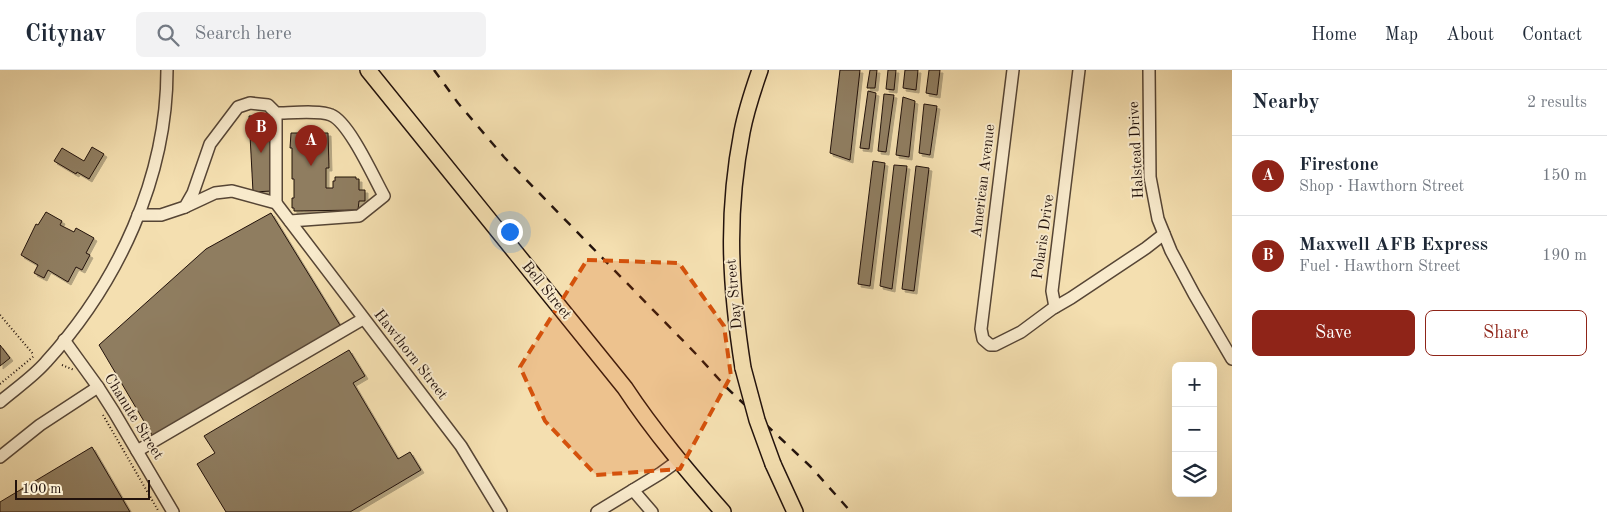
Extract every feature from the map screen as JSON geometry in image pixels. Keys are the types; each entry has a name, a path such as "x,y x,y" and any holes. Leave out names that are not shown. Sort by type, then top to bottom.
{"main road":[{"name":"Bell Street","path":"368,70 625,388 638,408 679,460 724,512"},
{"name":"Day Street","path":"760,70 742,130 732,203 731,276 743,368 757,420 773,464 795,512"}],"street":[{"path":"0,402 45,364 81,320 120,257 138,215 160,146 166,110 167,70"},
{"name":"American Avenue","path":"1012,70 985,296 981,334 983,339 990,345 1002,343 1021,332 1055,307"},
{"name":"Polaris Drive","path":"1055,307 1052,291 1079,70"},
{"name":"Halstead Drive","path":"1149,70 1150,176 1158,219 1194,294 1232,359"},
{"path":"138,215 161,215 185,206 215,193 232,190 276,203 276,113 268,105 250,103 238,107 210,144 194,193 185,206"},
{"path":"276,113 326,113 336,118 360,151 384,196 359,216 290,221"},
{"name":"Hawthorn Street","path":"276,203 461,446 501,512"},
{"path":"1055,307 1164,234"},
{"path":"137,450 363,319"},
{"name":"Chanute Street","path":"64,340 98,387 173,512"},
{"path":"0,457 40,425 98,387"},
{"path":"598,512 679,460"},
{"path":"633,490 652,512"}],"path":[{"path":"0,315 34,355 36,360"},
{"path":"0,384 34,355"},
{"path":"62,365 78,372"},
{"path":"102,412 159,512"}],"highlighted area":[{"path":"587,260 679,263 724,326 731,376 680,469 596,475 545,421 520,367"}],"building":[{"path":"840,70 860,70 850,160 830,153"},
{"path":"870,70 877,70 875,88 867,88"},
{"path":"888,70 896,70 894,90 886,89"},
{"path":"905,70 918,70 916,90 903,88"},
{"path":"929,70 940,70 937,95 926,93"},
{"path":"868,91 876,93 869,149 860,148"},
{"path":"884,94 894,95 886,152 878,151"},
{"path":"903,97 915,101 909,157 896,155"},
{"path":"924,104 937,106 930,155 919,153"},
{"path":"269,115 272,191 253,192 249,116"},
{"path":"291,133 328,133 329,168 326,168 326,188 333,188 335,177 356,177 356,179 359,179 359,190 365,190 365,201 359,201 358,210 294,211 294,208 292,208 294,179 292,179"},
{"path":"92,147 104,154 89,179 54,161 62,148 84,161"},
{"path":"873,161 885,163 870,286 858,284"},
{"path":"894,165 907,166 892,289 880,286"},
{"path":"916,166 929,168 914,291 902,289"},
{"path":"46,212 62,221 60,225 74,232 76,228 94,238 86,253 90,255 82,270 76,267 68,282 48,270 44,278 34,273 38,265 21,255 36,224 38,225"},
{"path":"271,213 343,330 155,440 99,345 206,249"},
{"path":"0,345 10,358 0,366"},
{"path":"349,350 365,376 353,383 398,459 410,452 421,470 350,512 226,512 197,464 215,453 204,436"},
{"path":"92,447 130,512 0,512 0,502"}],"railway":[{"path":"434,70 458,103 504,157 727,388 811,467 851,512"}],"place":[{"name":"Maxwell AFB Express","path":"261,153"},
{"name":"Firestone","path":"311,166"}]}
